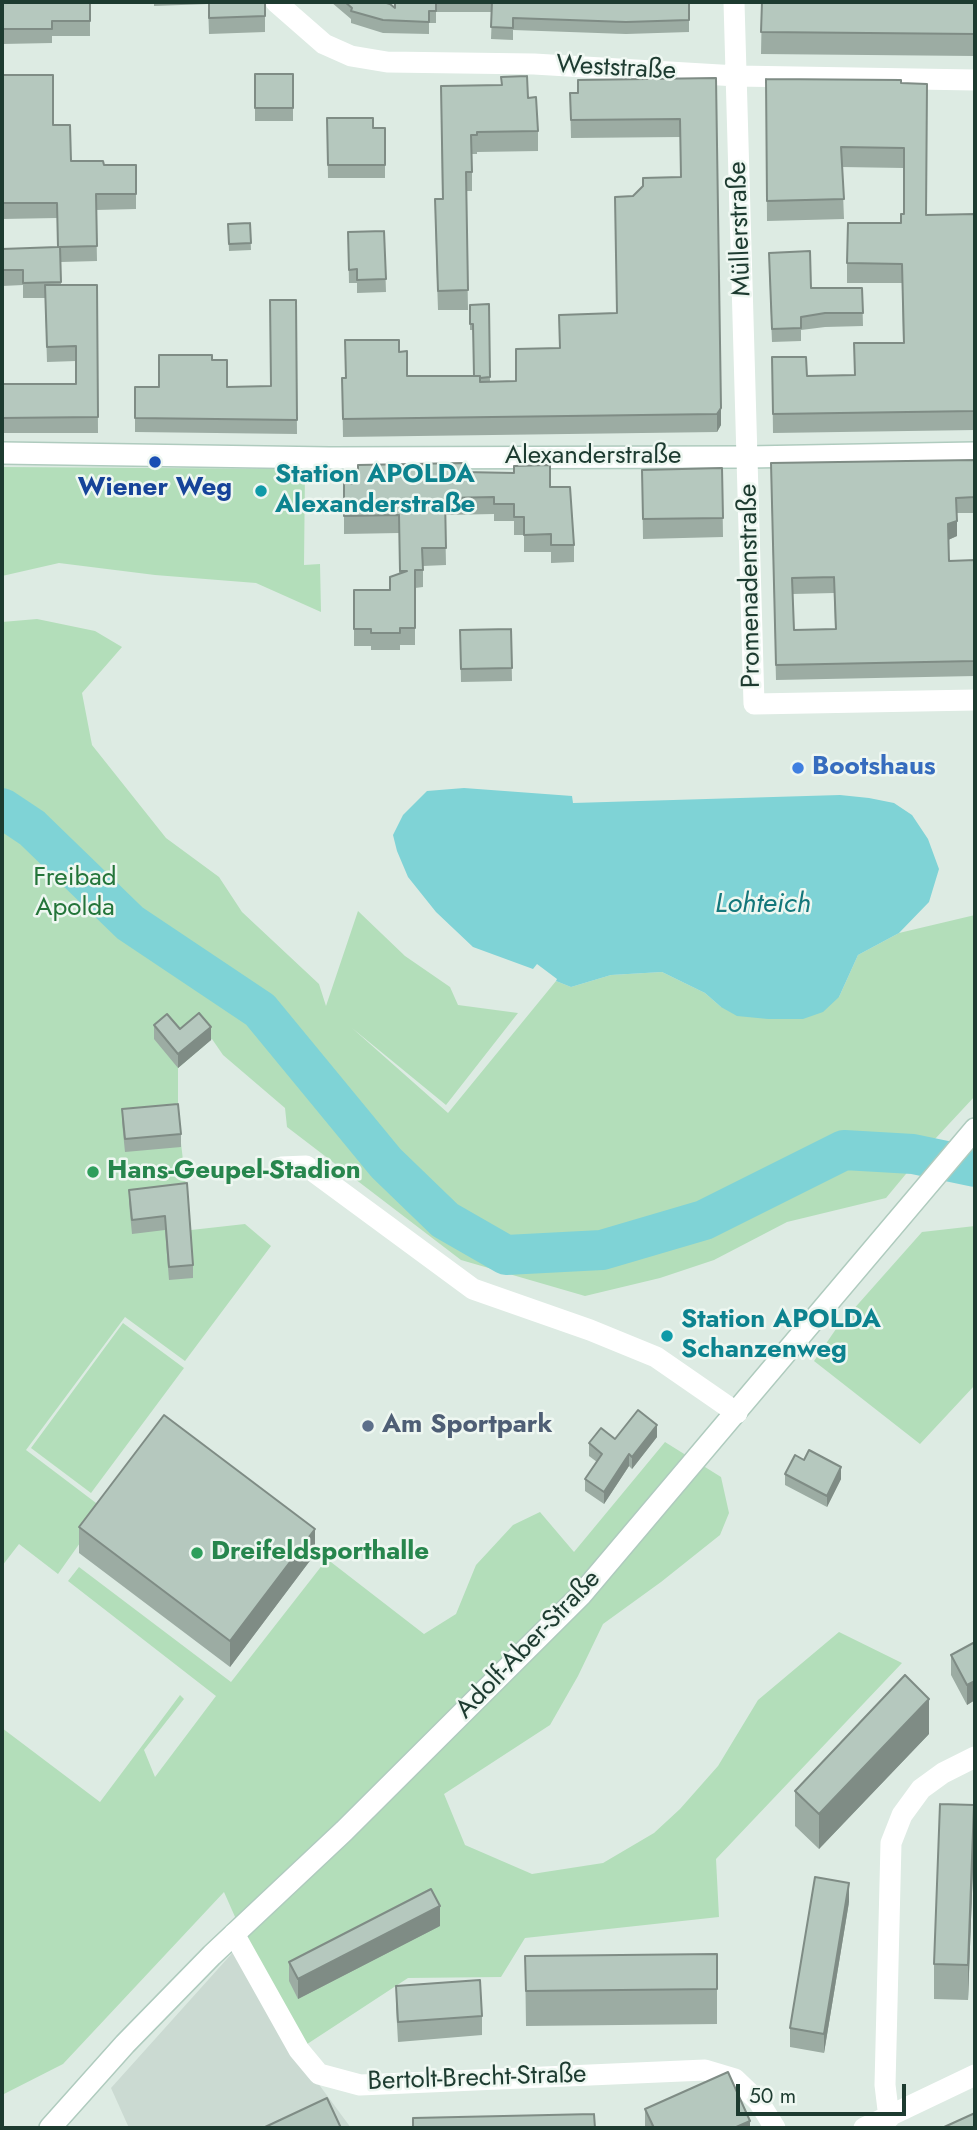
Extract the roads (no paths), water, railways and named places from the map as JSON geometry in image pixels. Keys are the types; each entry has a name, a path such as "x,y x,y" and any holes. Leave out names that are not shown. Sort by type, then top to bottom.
{"street":[{"name":"Weststraße","path":"276,2 324,44 351,56 387,62 534,64 737,76 975,79"},
{"name":"Müllerstraße","path":"734,2 748,457"},
{"name":"Alexanderstraße","path":"2,453 330,458 748,457 975,453"},
{"name":"Promenadenstraße","path":"748,457 754,704 975,700"},
{"name":"Adolf-Aber-Straße","path":"50,2128 125,2044 234,1934 344,1831 562,1615 737,1413 970,1136"},
{"path":"281,1167 306,1166 473,1289 590,1330 667,1363 737,1413"},
{"path":"889,2118 885,2085 891,1843 902,1815 921,1789 943,1773 975,1757"},
{"name":"Bertolt-Brecht-Straße","path":"234,1934 299,2050 319,2074 360,2085 705,2070 735,2079 759,2102 775,2128"},
{"path":"864,2128 975,2075"}],"water":[{"name":"Lohteich","path":"464,788 572,796 573,803 840,795 869,798 894,803 912,815 928,839 939,869 929,902 899,933 858,955 839,997 823,1012 803,1019 737,1016 705,993 662,972 611,975 571,987 556,981 557,979 537,964 533,969 473,947 436,912 408,877 393,835 403,815 427,791"}],"waterway":[{"path":"2,808 32,828 130,923 260,1010 386,1163 445,1220 506,1255 602,1250 704,1220 844,1150 913,1154 975,1167"}],"place":[{"name":"Wiener Weg","path":"155,462"},
{"name":"Station APOLDA Alexanderstraße","path":"261,491"},
{"name":"Bootshaus","path":"798,768"},
{"name":"Hans-Geupel-Stadion","path":"93,1172"},
{"name":"Station APOLDA Schanzenweg","path":"667,1336"},
{"name":"Am Sportpark","path":"368,1426"},
{"name":"Dreifeldsporthalle","path":"197,1553"}],"park label":[{"name":"Freibad Apolda","path":"75,894"}]}
